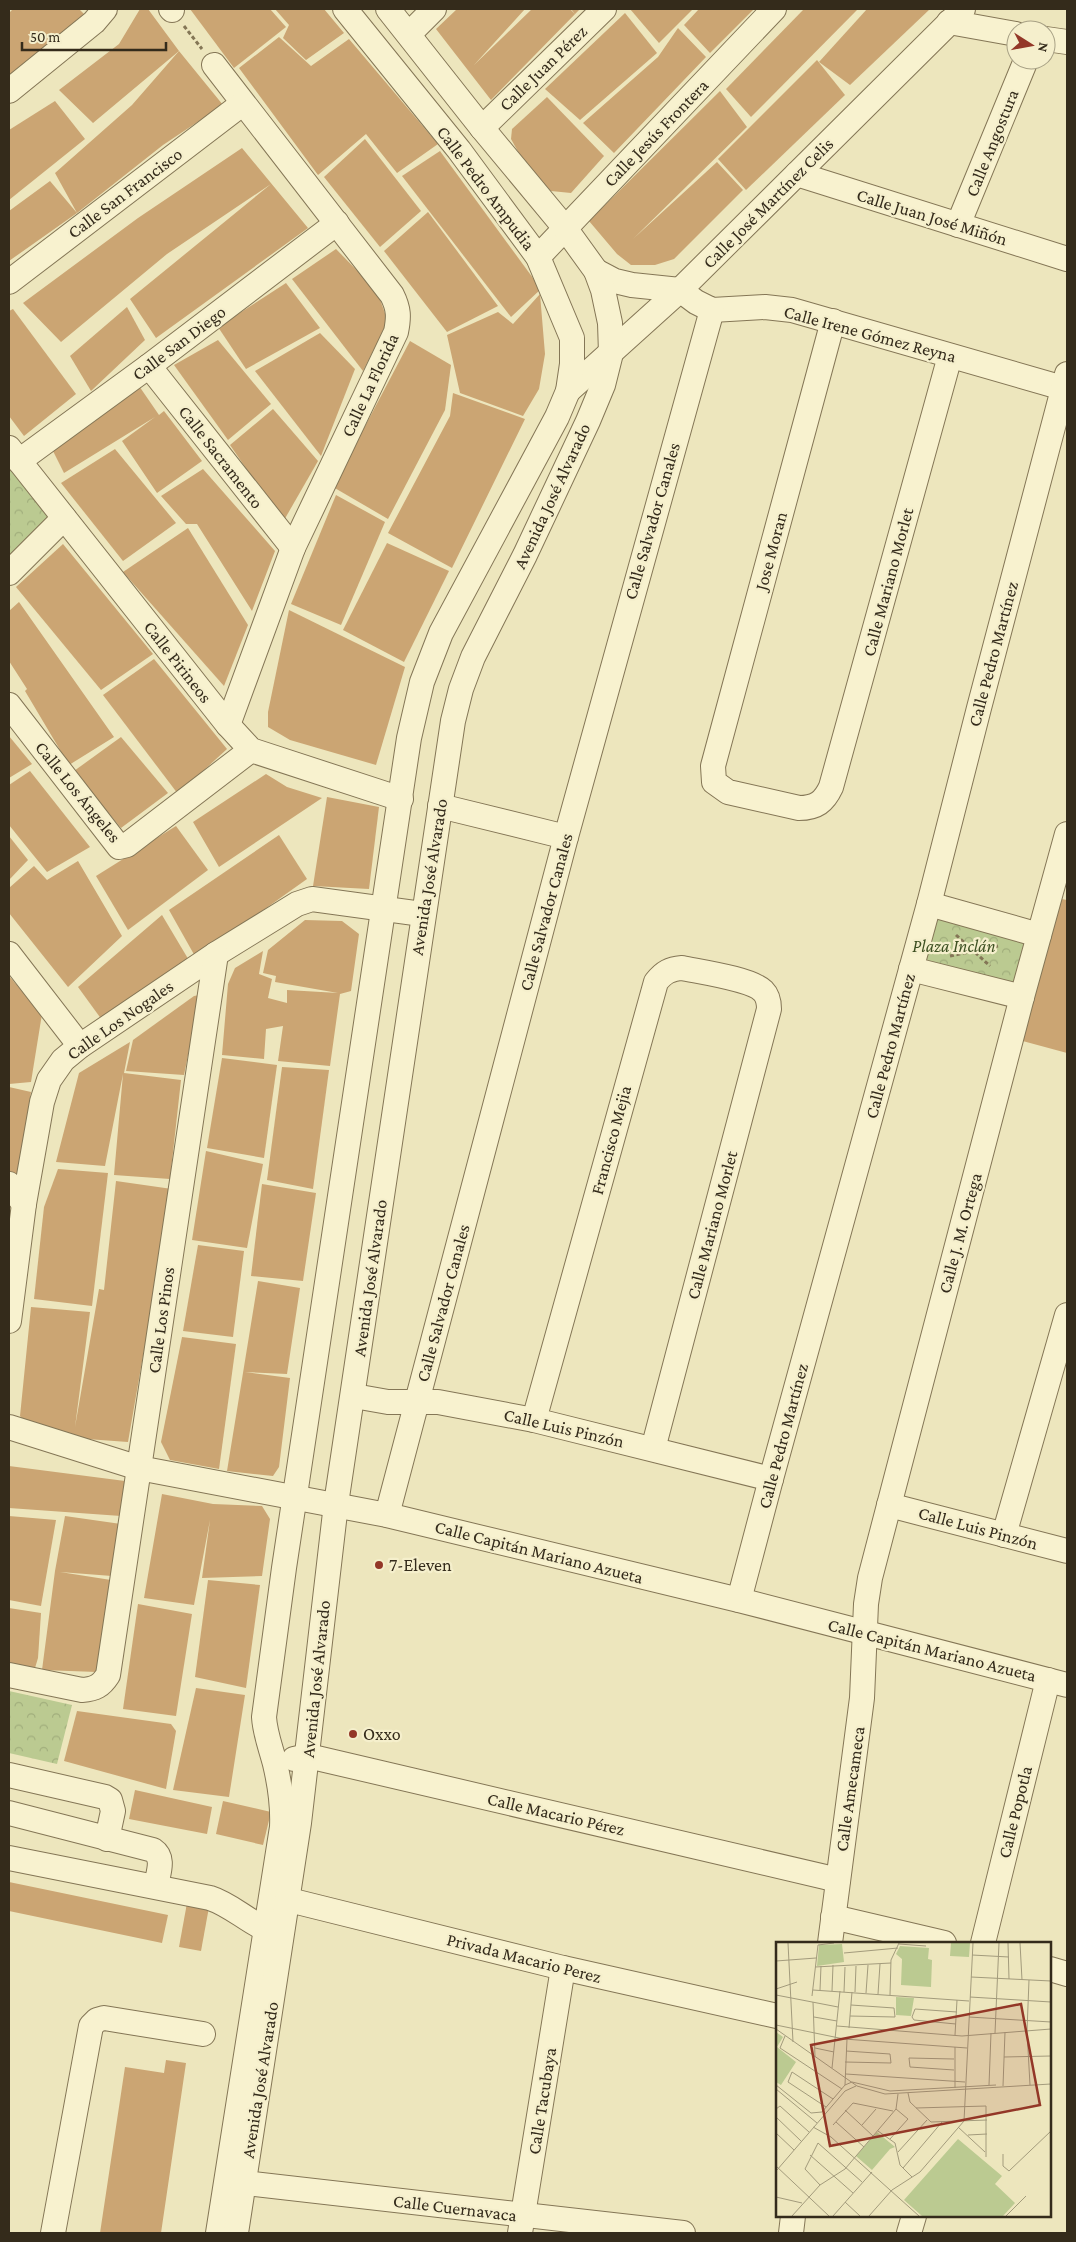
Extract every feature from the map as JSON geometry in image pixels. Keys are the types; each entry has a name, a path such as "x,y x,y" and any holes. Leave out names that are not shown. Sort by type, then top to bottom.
{"street":[{"path":"9,91 94,22 105,9"},
{"name":"Calle Pedro Ampudia","path":"345,9 460,150 538,257 572,338 572,364 568,391"},
{"name":"Calle Pedro Ampudia","path":"388,9 482,128 565,228 596,271 603,290 608,315 611,353"},
{"path":"409,34 434,9"},
{"name":"Calle Juan Pérez","path":"482,128 604,9"},
{"name":"Calle Jesús Frontera","path":"538,257 774,9"},
{"path":"956,16 1006,31"},
{"name":"Calle José Martínez Celis","path":"568,391 680,290 956,16"},
{"name":"Calle La Florida","path":"214,65 242,104 392,295 398,307 399,318 396,332 293,548 228,725"},
{"name":"Calle Angostura","path":"958,225 1022,70"},
{"name":"Calle San Francisco","path":"9,282 242,104"},
{"name":"Calle Juan José Miñón","path":"797,174 1067,259"},
{"name":"Calle San Diego","path":"14,455 149,366 337,223"},
{"path":"596,271 615,280 632,285 680,290 696,302 712,310"},
{"name":"Calle Irene Gómez Reyna","path":"712,310 765,307 783,309 833,320 950,356 1065,381"},
{"name":"Calle Salvador Canales","path":"387,1515 566,837 712,310"},
{"name":"Jose Moran","path":"819,804 808,808 799,808 728,792 714,782 713,766 833,320"},
{"name":"Avenida José Alvarado","path":"218,2233 235,2182 280,1898 308,1756 336,1504 354,1396 422,914 453,721 461,689 473,657 525,555 588,421 603,385 611,353"},
{"name":"Calle Mariano Morlet","path":"819,804 826,797 831,787 950,356"},
{"name":"Calle Sacramento","path":"149,366 293,548"},
{"name":"Calle Pedro Martínez","path":"740,1600 771,1479 929,904 1065,381"},
{"name":"Avenida José Alvarado","path":"280,1898 282,1809 275,1763 265,1730 264,1717 295,1497 409,738 428,665 441,633 557,416 568,391"},
{"name":"Calle Pirineos","path":"14,455 228,725 251,750 401,799"},
{"path":"9,573 64,518"},
{"name":"Calle Los Ángeles","path":"9,705 119,848 128,845 251,750"},
{"path":"440,806 566,837"},
{"name":"Calle J. M. Ortega","path":"864,1634 870,1578 888,1504 1067,834"},
{"name":"Calle Los Nogales","path":"9,1322 24,1204 42,1102 49,1080 63,1060 80,1046 216,954 297,904 312,899 422,914"},
{"path":"929,904 1039,935"},
{"path":"9,954 80,1046"},
{"name":"Calle Los Pinos","path":"9,1675 82,1690 93,1689 102,1684 108,1675 216,954"},
{"name":"Francisco Mejia","path":"534,1420 656,982 672,968 682,968 751,984 765,992 769,1000"},
{"path":"911,969 1022,997"},
{"name":"Calle Mariano Morlet","path":"653,1449 769,1009 769,1000"},
{"path":"9,1184 24,1204"},
{"path":"1004,1535 1067,1315"},
{"name":"Calle Luis Pinzón","path":"354,1396 388,1402 438,1402 534,1420 771,1479"},
{"name":"Calle Capitán Mariano Azueta","path":"9,1427 139,1468 387,1515 740,1600 864,1634 1058,1682"},
{"name":"Calle Luis Pinzón","path":"888,1504 1067,1551"},
{"name":"Calle Amecameca","path":"830,1942 862,1698 864,1634"},
{"name":"Calle Popotla","path":"982,1942 1058,1682"},
{"name":"Calle Macario Pérez","path":"275,1763 308,1756 838,1880"},
{"path":"9,1775 105,1797 110,1800 113,1810 107,1839"},
{"path":"9,1813 152,1850 158,1854 160,1859 156,1886"},
{"path":"9,1858 156,1886 224,1902 275,1932"},
{"name":"Privada Macario Perez","path":"280,1898 563,1968 776,2016"},
{"path":"833,1917 940,1942"},
{"name":"Calle Tacubaya","path":"522,2224 563,1968"},
{"path":"1051,1969 1067,1974"},
{"path":"53,2233 91,2026 97,2020 104,2018 203,2034"},
{"name":"Avenida José Alvarado","path":"235,2182 236,2233"},
{"name":"Calle Cuernavaca","path":"235,2182 522,2224 683,2233"},
{"path":"791,2233 793,2217"},
{"path":"909,2233 914,2217"}],"path":[{"path":"172,9 214,65"},
{"path":"954,932 972,951 995,970"},
{"path":"947,957 1007,944"}],"green space":[{"path":"9,448 51,511 48,523 9,560"},
{"name":"Plaza Inclán","path":"929,904 1039,935 1022,997 911,969"},
{"path":"9,1691 72,1705 57,1764 9,1753"}],"building":[{"path":"13,9 79,9 89,19 9,77 9,13"},
{"path":"140,9 148,9 179,51 93,123 59,90 119,44"},
{"path":"190,9 270,9 286,27 234,68"},
{"path":"275,9 324,9 344,33 306,60 283,38 289,25"},
{"path":"457,9 525,9 474,65 532,9 570,9 575,14 571,9 580,9 491,100 436,29"},
{"path":"630,9 693,9 659,43"},
{"path":"699,9 754,9 710,53 684,25"},
{"path":"804,9 858,9 751,117 726,89"},
{"path":"867,9 930,9 850,85 819,62"},
{"path":"625,13 657,53 580,120 545,89"},
{"path":"678,28 706,57 614,153 583,123 658,57"},
{"path":"279,37 311,66 349,39 438,144 397,173 366,134 318,175 239,68"},
{"path":"179,51 223,105 163,145 77,213 55,173 132,105"},
{"path":"817,60 845,95 746,190 718,159"},
{"path":"720,91 747,127 633,239 717,162 743,190 674,259 655,265 631,265 617,254 589,221"},
{"path":"547,97 604,156 571,193 551,191 526,166 511,139 512,129"},
{"path":"55,101 85,139 9,200 9,130"},
{"path":"365,139 421,211 380,247 324,177"},
{"path":"242,148 308,228 156,338 130,299 271,184 167,254 61,342 23,303 138,218"},
{"path":"440,151 541,289 511,317 402,176"},
{"path":"50,181 77,213 9,261 9,211"},
{"path":"428,212 498,306 447,332 384,251"},
{"path":"336,249 377,291 388,322 363,371 292,279"},
{"path":"286,283 320,328 246,369 218,327"},
{"path":"540,294 545,354 539,389 523,416 460,393 447,335 498,312 513,324"},
{"path":"127,307 145,340 91,391 70,356"},
{"path":"13,309 76,394 24,436 9,416 9,311"},
{"path":"320,333 355,369 321,456 255,371"},
{"path":"218,340 271,404 228,440 174,365"},
{"path":"410,341 451,365 445,410 388,519 333,487"},
{"path":"137,383 159,415 164,411 202,461 157,493 122,441 155,417 64,473 50,445"},
{"path":"453,393 525,419 452,568 388,533 450,416"},
{"path":"273,409 318,461 283,522 230,445"},
{"path":"115,449 176,523 123,561 61,483"},
{"path":"203,469 275,551 252,611 197,524 186,524 161,496"},
{"path":"336,495 385,522 341,625 291,604"},
{"path":"188,528 248,625 224,686 123,572"},
{"path":"387,543 449,571 404,662 343,630"},
{"path":"63,544 153,654 101,690 16,587"},
{"path":"19,602 114,737 69,765 25,691 27,689 9,661 9,611"},
{"path":"289,610 405,667 376,765 290,740 268,727 268,712"},
{"path":"154,659 227,749 178,794 103,695"},
{"path":"9,736 32,764 9,778"},
{"path":"121,737 168,793 121,828 74,771"},
{"path":"30,771 90,847 47,872 9,825 9,785"},
{"path":"266,774 287,787 322,798 219,867 193,822"},
{"path":"327,797 379,807 369,889 313,886"},
{"path":"176,826 208,870 128,930 96,876"},
{"path":"279,835 307,879 196,958 169,910"},
{"path":"9,836 28,860 9,880"},
{"path":"78,861 122,936 68,987 9,913 9,888 34,866 47,880"},
{"path":"1056,898 1067,900 1067,1053 1019,1040"},
{"path":"162,915 190,962 102,1020 78,987"},
{"path":"305,920 342,921 359,934 351,991 340,994 330,1066 278,1061 283,1026 266,1029 264,1059 222,1055 228,984 235,968 263,951 259,974 272,979 268,998 287,1003 287,990 338,993 275,982 276,976 263,973 268,950"},
{"path":"9,976 42,1014 31,1082 9,1084"},
{"path":"200,995 184,1075 126,1071 133,1040 194,996"},
{"path":"130,1042 124,1073 181,1080 170,1179 114,1175 123,1074 105,1166 56,1162 79,1073"},
{"path":"222,1058 277,1065 264,1158 207,1148"},
{"path":"282,1067 329,1070 313,1189 267,1180"},
{"path":"9,1087 31,1092 17,1179 9,1176"},
{"path":"206,1151 263,1164 247,1248 192,1240"},
{"path":"58,1169 108,1173 92,1306 34,1299 44,1207"},
{"path":"116,1181 172,1189 128,1442 73,1438 32,1431 20,1416 31,1307 90,1312 75,1427 99,1289 104,1290"},
{"path":"262,1184 316,1193 303,1281 251,1276"},
{"path":"198,1245 244,1251 233,1337 183,1331"},
{"path":"258,1281 300,1288 287,1374 245,1372 290,1378 279,1467 273,1476 227,1471"},
{"path":"182,1337 236,1344 219,1469 170,1460 161,1442"},
{"path":"9,1466 125,1481 121,1516 9,1508"},
{"path":"162,1494 213,1504 262,1506 270,1519 262,1576 202,1578 210,1520 194,1605 144,1598"},
{"path":"9,1516 56,1520 41,1606 9,1600"},
{"path":"65,1516 121,1524 112,1576 60,1572 111,1580 97,1672 42,1670 55,1571"},
{"path":"208,1580 260,1585 246,1688 195,1677"},
{"path":"138,1604 192,1614 176,1716 123,1709"},
{"path":"9,1608 41,1613 38,1658 35,1668 9,1663"},
{"path":"196,1688 245,1695 229,1797 173,1790"},
{"path":"77,1711 171,1724 176,1731 166,1789 64,1761"},
{"path":"135,1790 212,1807 207,1834 129,1819"},
{"path":"223,1801 271,1812 263,1845 216,1834"},
{"path":"9,1882 168,1915 162,1943 9,1911"},
{"path":"187,1903 209,1907 201,1951 179,1947"},
{"path":"166,2060 186,2063 161,2233 100,2233 125,2067 164,2073"}],"place":[{"name":"7-Eleven","path":"379,1565"},
{"name":"Oxxo","path":"353,1734"}]}
